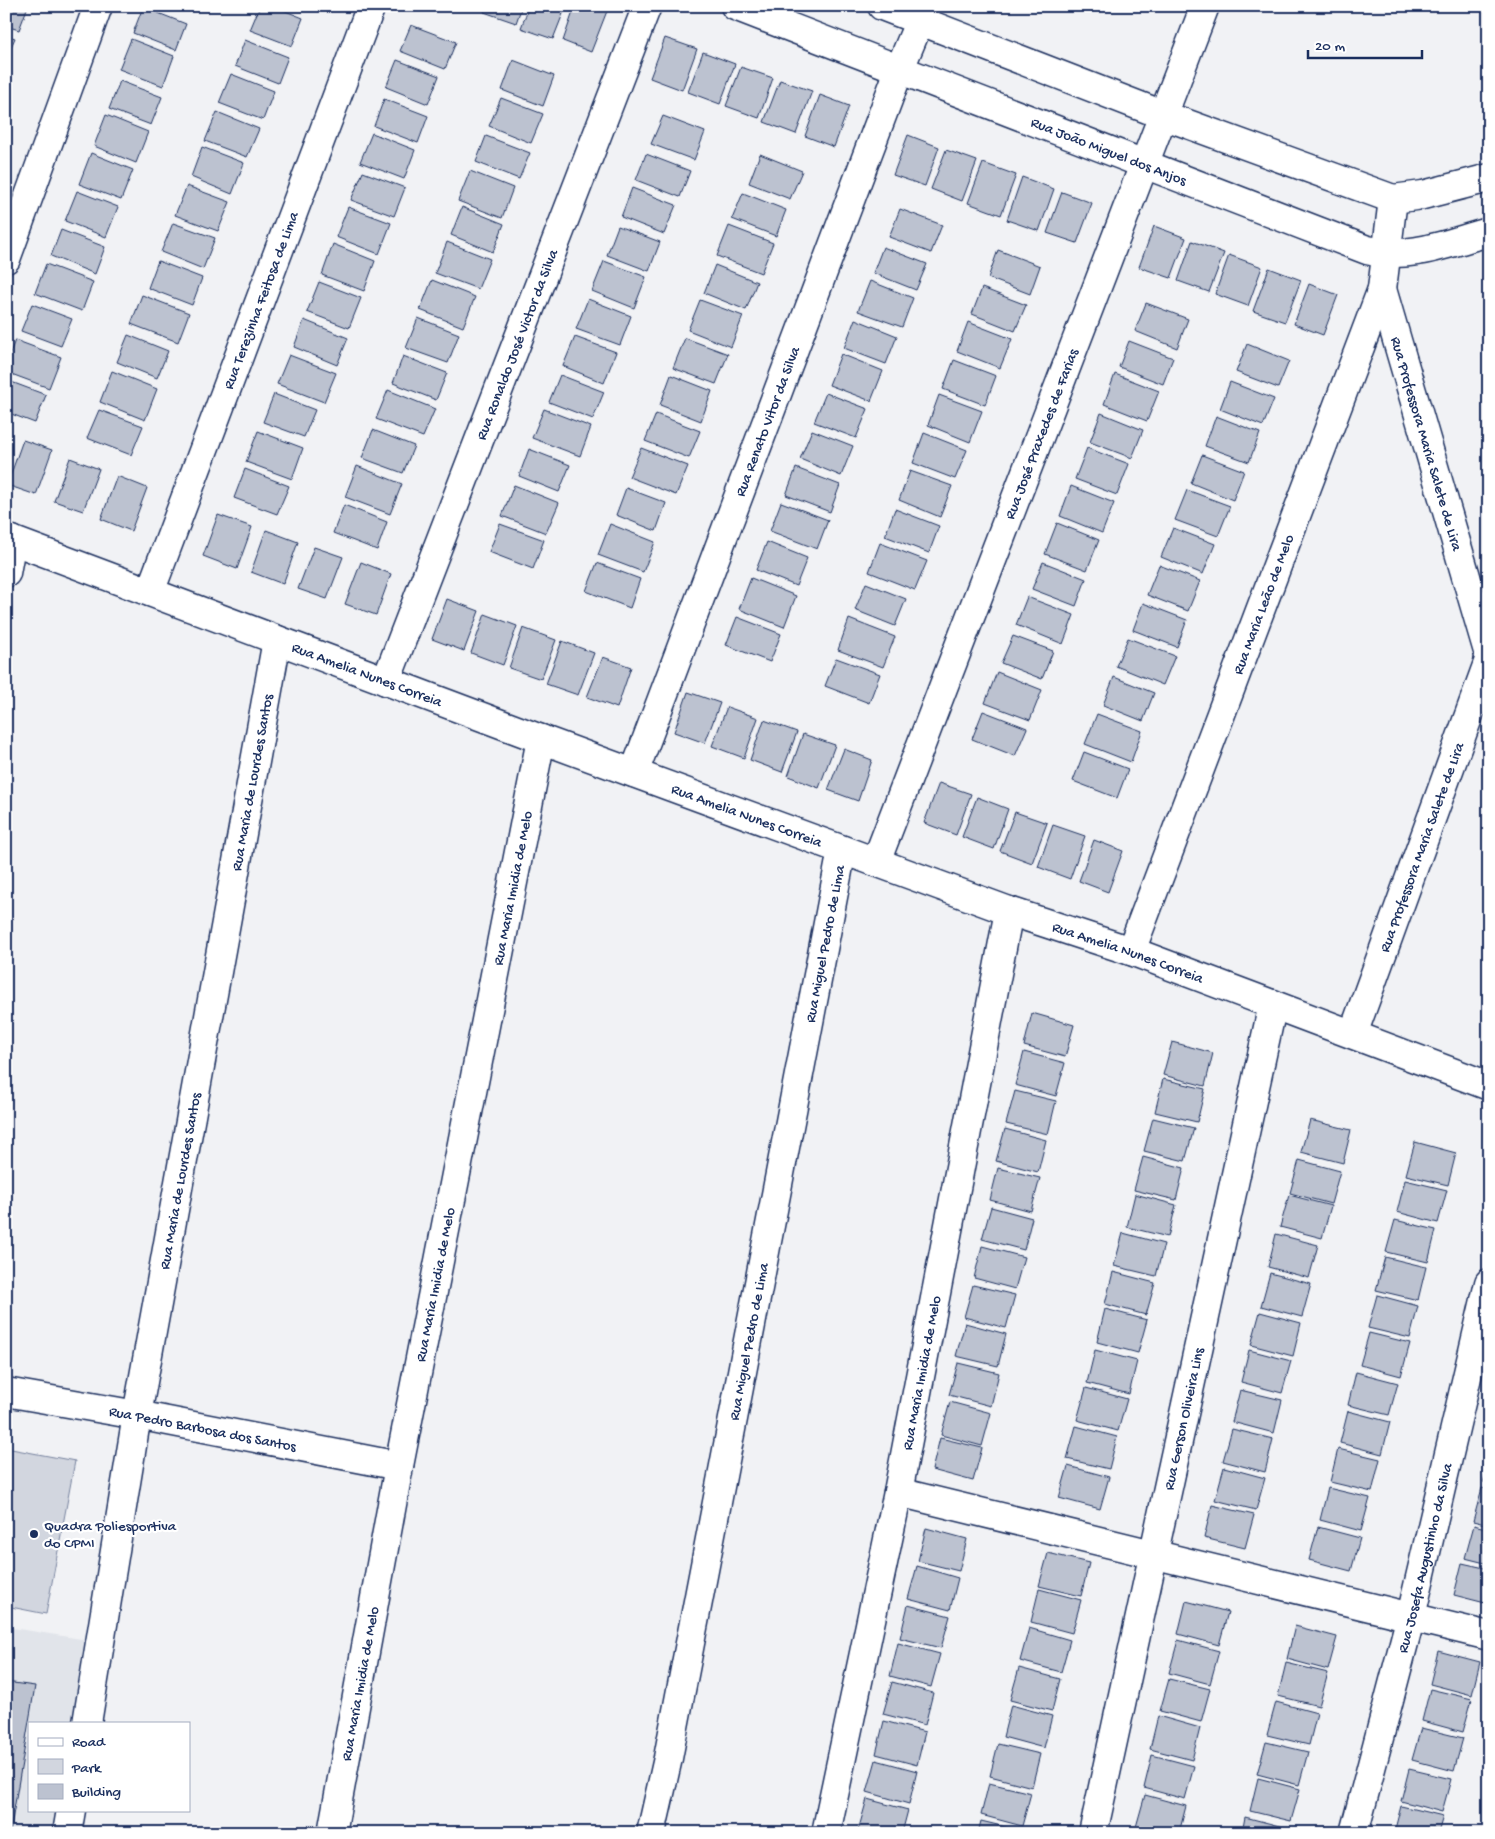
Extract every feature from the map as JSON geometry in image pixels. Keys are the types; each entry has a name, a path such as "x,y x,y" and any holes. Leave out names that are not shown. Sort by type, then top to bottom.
{"street":[{"path":"6,259 98,6"},
{"name":"Rua Terezinha Feitosa de Lima","path":"150,592 371,6"},
{"name":"Rua Ronaldo José Victor da Silva","path":"386,681 647,6"},
{"name":"Rua João Miguel dos Anjos","path":"735,6 900,68 1143,165 1367,250 1387,254 1407,254 1489,232"},
{"path":"882,6 923,14 1164,115 1393,199 1423,195 1489,178"},
{"name":"Rua José Praxedes de Farias","path":"876,862 1205,6"},
{"name":"Rua Renato Vitor da Silva","path":"634,773 900,68 923,14"},
{"name":"Rua Maria Leão de Melo","path":"1131,952 1382,289 1393,199"},
{"name":"Rua Professora Maria Salete de Lira","path":"1382,289 1489,655"},
{"path":"6,573 9,539"},
{"name":"Rua Amelia Nunes Correia","path":"9,539 541,739 1009,911 1131,952 1489,1086"},
{"name":"Rua Maria de Lourdes Santos","path":"87,1722 138,1415 277,640"},
{"name":"Rua Professora Maria Salete de Lira","path":"1353,1034 1489,660"},
{"name":"Rua Maria Imidia de Melo","path":"332,1833 399,1466 541,739"},
{"name":"Rua Miguel Pedro de Lima","path":"651,1833 668,1758 842,850"},
{"name":"Rua Maria Imidia de Melo","path":"826,1833 898,1492 1009,911"},
{"name":"Rua Gerson Oliveira Lins","path":"1093,1833 1273,1004"},
{"name":"Rua Josefa Augustinho da Silva","path":"1354,1833 1411,1616 1489,1283"},
{"name":"Rua Pedro Barbosa dos Santos","path":"6,1392 138,1415 399,1466"},
{"path":"898,1492 1489,1636"},
{"path":"67,1833 71,1812"}],"shaded area":[{"path":"6,1627 100,1642 86,1722 28,1722 28,1812 71,1812 67,1833 6,1833"}],"green space":[{"name":"Quadra Poliesportiva do CPMI","path":"6,1448 75,1461 46,1614 6,1606"}],"building":[{"path":"6,6 28,6 19,30 6,26"},
{"path":"260,6 273,6 303,18 292,46 250,30"},
{"path":"486,6 522,6 516,23 484,12"},
{"path":"529,6 566,6 553,39 521,28"},
{"path":"575,6 593,6 607,11 591,52 563,41"},
{"path":"143,7 186,24 176,50 133,33"},
{"path":"411,25 456,42 445,69 400,51"},
{"path":"6,35 15,38 6,58"},
{"path":"665,38 697,49 682,90 650,78"},
{"path":"131,39 174,56 163,86 119,69"},
{"path":"245,40 288,57 278,83 235,66"},
{"path":"703,52 735,64 720,104 688,92"},
{"path":"397,60 439,76 428,104 386,87"},
{"path":"513,60 554,76 543,106 502,90"},
{"path":"741,67 773,78 759,118 726,106"},
{"path":"231,74 274,91 263,120 219,103"},
{"path":"780,80 812,91 796,134 764,122"},
{"path":"120,81 162,97 151,125 109,109"},
{"path":"820,95 849,106 834,147 805,136"},
{"path":"501,98 543,114 531,143 489,126"},
{"path":"384,99 428,116 418,143 374,126"},
{"path":"217,112 259,129 247,157 205,141"},
{"path":"106,115 148,132 136,163 94,146"},
{"path":"663,116 705,132 694,160 651,144"},
{"path":"372,133 415,150 404,179 360,162"},
{"path":"908,135 939,147 925,186 893,175"},
{"path":"486,136 530,153 519,179 476,162"},
{"path":"202,147 244,163 232,194 191,177"},
{"path":"946,150 977,161 962,201 931,189"},
{"path":"91,153 133,170 121,200 79,184"},
{"path":"646,154 690,171 680,197 636,180"},
{"path":"760,154 802,171 790,199 749,183"},
{"path":"983,163 1016,175 1001,215 968,203"},
{"path":"470,171 513,188 502,218 458,201"},
{"path":"363,172 405,188 394,216 351,200"},
{"path":"1022,177 1054,189 1039,231 1007,220"},
{"path":"187,186 230,202 218,231 175,215"},
{"path":"632,188 676,205 664,234 621,217"},
{"path":"77,191 118,207 106,237 65,221"},
{"path":"1062,192 1092,203 1077,243 1047,233"},
{"path":"743,193 786,210 776,236 732,219"},
{"path":"348,207 391,223 379,254 336,237"},
{"path":"462,207 504,224 493,252 451,235"},
{"path":"900,209 942,225 931,253 889,237"},
{"path":"173,223 215,238 203,269 161,252"},
{"path":"618,226 660,242 649,271 607,255"},
{"path":"729,226 773,243 761,273 717,256"},
{"path":"1154,226 1186,238 1171,278 1139,267"},
{"path":"61,230 105,247 95,274 51,256"},
{"path":"1192,241 1224,253 1209,292 1178,281"},
{"path":"447,242 490,259 478,289 435,273"},
{"path":"333,244 375,261 364,291 322,275"},
{"path":"883,247 927,264 916,290 873,273"},
{"path":"998,250 1040,266 1030,294 988,278"},
{"path":"1229,255 1262,267 1248,306 1215,294"},
{"path":"158,261 202,278 192,305 148,288"},
{"path":"604,261 646,277 634,308 592,291"},
{"path":"46,264 93,282 82,311 35,293"},
{"path":"715,265 757,282 746,310 704,293"},
{"path":"1269,268 1301,280 1285,322 1253,311"},
{"path":"432,280 475,297 463,327 420,310"},
{"path":"870,281 913,298 902,327 858,311"},
{"path":"319,282 361,298 349,328 307,312"},
{"path":"1309,284 1338,295 1323,335 1294,324"},
{"path":"982,288 1026,305 1015,331 972,314"},
{"path":"142,295 189,313 178,342 131,324"},
{"path":"588,299 631,316 620,345 576,329"},
{"path":"700,300 743,316 731,347 688,330"},
{"path":"1146,303 1188,319 1177,348 1135,331"},
{"path":"32,304 72,319 61,346 21,331"},
{"path":"418,318 459,334 448,363 406,348"},
{"path":"855,319 897,336 886,364 844,348"},
{"path":"304,320 348,338 337,365 294,347"},
{"path":"968,322 1012,339 1000,368 957,351"},
{"path":"128,335 168,351 157,378 117,362"},
{"path":"575,337 616,352 604,383 563,366"},
{"path":"685,338 728,354 716,384 673,368"},
{"path":"15,340 61,357 49,388 6,372 6,364"},
{"path":"1129,341 1173,358 1163,384 1119,367"},
{"path":"1247,344 1289,361 1278,388 1236,372"},
{"path":"841,354 883,371 871,401 829,385"},
{"path":"289,355 336,373 324,402 277,384"},
{"path":"403,356 447,373 436,400 393,383"},
{"path":"954,360 996,376 985,405 943,389"},
{"path":"112,371 157,389 145,420 100,402"},
{"path":"1115,374 1159,391 1147,421 1104,404"},
{"path":"560,375 604,392 593,419 549,402"},
{"path":"671,375 712,391 701,421 660,405"},
{"path":"6,380 46,395 35,423 6,412"},
{"path":"1230,382 1274,399 1263,426 1220,409"},
{"path":"388,390 435,409 423,437 376,419"},
{"path":"826,393 868,409 856,438 814,422"},
{"path":"274,394 315,410 304,437 263,422"},
{"path":"939,395 982,411 970,442 928,425"},
{"path":"544,409 591,427 580,456 532,438"},
{"path":"99,410 143,426 131,455 87,438"},
{"path":"1101,413 1143,430 1132,458 1090,442"},
{"path":"656,414 700,431 689,458 645,441"},
{"path":"1216,416 1260,433 1249,462 1205,446"},
{"path":"373,430 414,446 403,473 362,458"},
{"path":"812,430 853,446 841,476 800,459"},
{"path":"258,431 303,448 292,479 246,462"},
{"path":"924,433 967,450 955,479 913,463"},
{"path":"23,440 52,450 36,495 7,485"},
{"path":"641,448 688,466 676,495 629,477"},
{"path":"1087,448 1129,464 1117,495 1075,479"},
{"path":"529,449 570,465 559,492 519,476"},
{"path":"1202,455 1244,471 1233,500 1191,483"},
{"path":"70,458 99,469 83,511 54,501"},
{"path":"357,466 402,484 390,514 345,497"},
{"path":"796,468 840,485 830,512 786,495"},
{"path":"245,469 289,486 277,514 234,498"},
{"path":"910,471 952,486 940,517 899,500"},
{"path":"117,476 147,488 131,531 101,519"},
{"path":"514,485 559,503 546,533 502,516"},
{"path":"1071,486 1114,503 1102,533 1060,516"},
{"path":"626,488 666,503 656,531 616,515"},
{"path":"1187,490 1230,506 1218,536 1175,520"},
{"path":"781,502 828,520 817,549 770,531"},
{"path":"344,505 387,522 377,550 333,533"},
{"path":"895,509 939,526 929,553 885,536"},
{"path":"218,515 252,527 237,569 203,556"},
{"path":"1057,523 1099,540 1087,570 1045,554"},
{"path":"500,524 544,540 533,569 489,552"},
{"path":"610,524 655,542 643,572 598,555"},
{"path":"1173,528 1215,544 1203,574 1161,557"},
{"path":"266,530 298,542 283,584 251,572"},
{"path":"767,542 807,558 796,586 756,570"},
{"path":"880,543 927,561 915,590 869,572"},
{"path":"314,547 343,557 327,599 298,589"},
{"path":"361,562 391,574 376,615 345,604"},
{"path":"1043,562 1086,579 1076,606 1032,589"},
{"path":"597,563 640,579 630,608 586,591"},
{"path":"1159,565 1200,581 1188,611 1147,595"},
{"path":"751,578 796,596 784,627 739,609"},
{"path":"866,583 906,599 895,626 855,610"},
{"path":"1027,597 1074,615 1063,644 1016,625"},
{"path":"447,599 479,611 464,651 432,639"},
{"path":"1143,603 1187,620 1177,647 1133,630"},
{"path":"485,614 517,626 503,665 471,653"},
{"path":"737,617 781,634 770,662 726,645"},
{"path":"849,619 895,637 883,667 838,650"},
{"path":"523,628 556,640 541,679 509,668"},
{"path":"1013,636 1053,651 1042,679 1001,663"},
{"path":"1128,638 1175,656 1163,685 1116,666"},
{"path":"562,641 594,653 578,695 546,684"},
{"path":"603,657 631,667 617,708 587,697"},
{"path":"836,658 880,674 869,703 825,686"},
{"path":"997,672 1042,690 1030,720 985,703"},
{"path":"1114,677 1154,693 1143,721 1103,705"},
{"path":"688,692 720,703 705,743 674,732"},
{"path":"727,707 758,718 744,758 712,746"},
{"path":"983,711 1027,728 1015,756 972,739"},
{"path":"1097,714 1142,731 1131,762 1085,744"},
{"path":"764,720 797,732 782,772 750,760"},
{"path":"803,734 835,745 819,788 788,776"},
{"path":"844,749 872,760 858,801 828,790"},
{"path":"1084,752 1128,769 1117,798 1073,781"},
{"path":"939,783 971,794 956,835 924,823"},
{"path":"977,797 1008,809 994,849 962,837"},
{"path":"1015,812 1047,823 1032,863 1000,851"},
{"path":"1053,825 1085,836 1070,879 1038,867"},
{"path":"1094,840 1123,851 1108,892 1079,881"},
{"path":"1032,1013 1074,1025 1065,1057 1024,1046"},
{"path":"1172,1042 1213,1053 1205,1086 1163,1075"},
{"path":"1024,1052 1065,1063 1056,1096 1015,1085"},
{"path":"1163,1079 1205,1089 1197,1122 1155,1112"},
{"path":"1015,1091 1056,1101 1048,1134 1006,1124"},
{"path":"1153,1118 1194,1128 1185,1161 1144,1151"},
{"path":"1310,1120 1351,1130 1343,1163 1301,1152"},
{"path":"1005,1129 1046,1140 1038,1172 996,1161"},
{"path":"1415,1142 1456,1153 1448,1185 1406,1175"},
{"path":"1143,1157 1184,1168 1176,1200 1134,1190"},
{"path":"1299,1160 1340,1171 1331,1204 1290,1193"},
{"path":"998,1168 1040,1178 1031,1211 990,1200"},
{"path":"1405,1180 1447,1190 1438,1223 1397,1212"},
{"path":"1135,1194 1176,1205 1168,1237 1127,1227"},
{"path":"1289,1195 1331,1206 1322,1238 1280,1227"},
{"path":"991,1207 1032,1218 1024,1250 982,1239"},
{"path":"1395,1220 1436,1230 1428,1262 1386,1252"},
{"path":"1123,1233 1164,1244 1156,1276 1114,1266"},
{"path":"1276,1234 1318,1245 1309,1278 1268,1267"},
{"path":"982,1246 1024,1257 1015,1289 974,1278"},
{"path":"1385,1257 1426,1267 1418,1300 1376,1290"},
{"path":"1113,1272 1155,1283 1146,1315 1105,1304"},
{"path":"1270,1273 1311,1284 1302,1317 1261,1306"},
{"path":"973,1285 1015,1295 1006,1328 964,1317"},
{"path":"1377,1295 1418,1306 1410,1338 1368,1328"},
{"path":"1105,1309 1147,1320 1138,1353 1097,1342"},
{"path":"1260,1312 1301,1323 1293,1356 1251,1345"},
{"path":"965,1323 1006,1334 998,1366 956,1356"},
{"path":"1369,1333 1410,1343 1401,1376 1360,1365"},
{"path":"1095,1350 1137,1361 1129,1394 1087,1383"},
{"path":"1249,1350 1291,1361 1282,1393 1241,1382"},
{"path":"958,1363 999,1373 991,1406 949,1395"},
{"path":"1356,1372 1398,1383 1389,1415 1348,1405"},
{"path":"1086,1388 1127,1399 1118,1431 1077,1420"},
{"path":"1240,1390 1282,1400 1274,1433 1232,1422"},
{"path":"950,1402 991,1413 982,1446 941,1435"},
{"path":"1348,1411 1390,1422 1382,1454 1340,1443"},
{"path":"1076,1426 1117,1437 1109,1469 1067,1459"},
{"path":"1232,1429 1273,1439 1265,1472 1223,1461"},
{"path":"940,1438 982,1448 973,1481 932,1470"},
{"path":"1338,1449 1380,1459 1372,1492 1330,1482"},
{"path":"1489,1462 1489,1483 1483,1482"},
{"path":"1068,1466 1109,1477 1100,1509 1059,1498"},
{"path":"1224,1467 1265,1478 1256,1510 1215,1500"},
{"path":"1328,1488 1370,1498 1361,1531 1320,1520"},
{"path":"1482,1488 1489,1490 1489,1525 1473,1521"},
{"path":"1212,1505 1254,1515 1245,1548 1204,1538"},
{"path":"1474,1525 1489,1529 1489,1564 1465,1558"},
{"path":"1318,1527 1360,1538 1351,1571 1309,1560"},
{"path":"926,1528 967,1539 959,1571 918,1561"},
{"path":"1048,1553 1089,1563 1081,1596 1039,1586"},
{"path":"1462,1563 1489,1569 1489,1604 1454,1595"},
{"path":"917,1566 958,1578 950,1610 908,1599"},
{"path":"1039,1589 1081,1600 1072,1633 1031,1622"},
{"path":"1186,1601 1228,1612 1219,1645 1178,1634"},
{"path":"908,1605 950,1616 941,1648 900,1638"},
{"path":"1295,1626 1337,1637 1328,1670 1287,1659"},
{"path":"1029,1628 1070,1640 1061,1672 1020,1661"},
{"path":"1178,1640 1219,1651 1210,1684 1169,1673"},
{"path":"898,1643 940,1654 931,1687 890,1676"},
{"path":"1438,1651 1480,1662 1472,1695 1430,1684"},
{"path":"1286,1663 1328,1673 1319,1706 1278,1696"},
{"path":"1019,1668 1060,1679 1052,1711 1010,1700"},
{"path":"1169,1679 1210,1689 1201,1722 1160,1711"},
{"path":"6,1682 35,1686 10,1833 6,1833"},
{"path":"892,1682 933,1693 925,1725 883,1714"},
{"path":"1430,1689 1472,1699 1463,1732 1422,1721"},
{"path":"1276,1702 1317,1713 1309,1745 1267,1735"},
{"path":"1011,1705 1052,1716 1044,1748 1003,1737"},
{"path":"1158,1716 1200,1728 1192,1760 1150,1749"},
{"path":"884,1721 925,1732 917,1765 876,1754"},
{"path":"1421,1728 1463,1738 1454,1771 1412,1760"},
{"path":"1266,1742 1308,1752 1299,1785 1257,1774"},
{"path":"998,1744 1040,1754 1032,1787 990,1776"},
{"path":"1152,1755 1194,1766 1185,1799 1144,1788"},
{"path":"876,1760 917,1771 909,1804 867,1792"},
{"path":"1409,1769 1451,1779 1442,1812 1401,1801"},
{"path":"1258,1778 1300,1789 1291,1821 1250,1811"},
{"path":"989,1783 1031,1793 1022,1826 981,1815"},
{"path":"1145,1795 1186,1806 1179,1833 1158,1833 1136,1827"},
{"path":"867,1799 908,1810 902,1833 858,1831"},
{"path":"1401,1806 1443,1816 1438,1833 1394,1833"},
{"path":"1245,1817 1287,1828 1286,1833 1242,1833"},
{"path":"981,1821 1022,1831 1022,1833 978,1833"}],"place":[{"name":"Quadra Poliesportiva do CPMI","path":"34,1534"}]}
